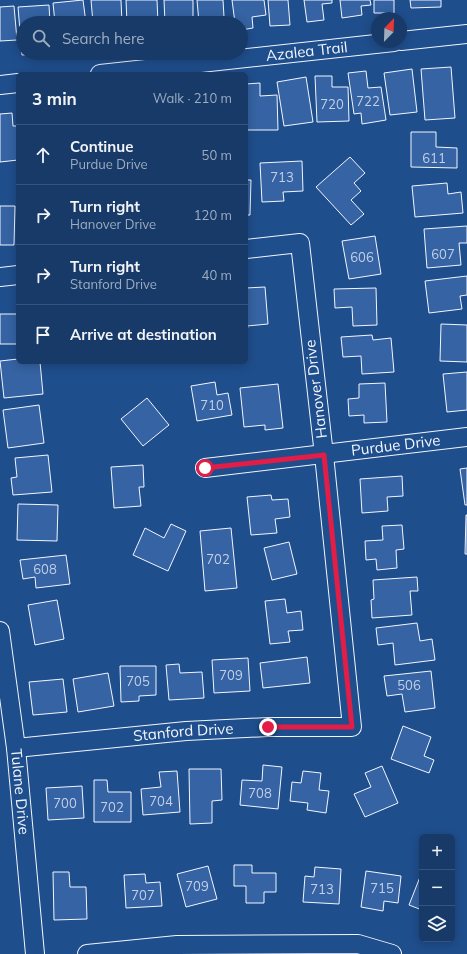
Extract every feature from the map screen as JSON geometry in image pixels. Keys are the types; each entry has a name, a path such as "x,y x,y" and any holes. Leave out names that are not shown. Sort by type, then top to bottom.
{"street":[{"path":"407,40 467,34"},
{"name":"Azalea Trail","path":"248,58 371,45"},
{"name":"Azalea Trail","path":"118,72 229,60"},
{"path":"0,85 16,83"},
{"name":"Hanover Drive","path":"248,249 300,243 324,455 352,727"},
{"path":"0,277 16,275"},
{"name":"Purdue Drive","path":"205,468 467,437"},
{"name":"Tulane Drive","path":"0,631 16,748 35,954"},
{"name":"Stanford Drive","path":"16,748 186,731 268,727 352,727"},
{"path":"87,954 178,949 357,949 392,954"}],"building":[{"path":"83,0 85,16 54,16 53,3"},
{"path":"91,0 121,0 122,16 92,16"},
{"path":"126,0 157,0 158,16 127,16"},
{"path":"164,0 193,0 193,16 165,16"},
{"path":"197,0 223,0 224,16 198,16"},
{"path":"232,0 264,0 266,15 252,17 253,28 248,29 248,16 234,16"},
{"path":"268,0 288,0 290,25 270,26"},
{"path":"304,0 332,0 332,3 322,4 324,20 307,22"},
{"path":"340,0 370,0 371,5 361,6 362,15 342,18"},
{"path":"374,0 394,0 394,12 374,12"},
{"path":"410,0 441,0 441,7 411,8"},
{"path":"49,5 50,16 19,16 18,7"},
{"path":"14,6 16,40 0,41 0,7"},
{"path":"451,67 455,118 425,120 421,69"},
{"path":"412,69 417,112 390,115 384,73"},
{"path":"366,71 368,88 381,87 386,120 362,124 361,113 354,114 348,73"},
{"path":"315,76 332,76 332,87 348,87 349,121 317,122"},
{"path":"306,77 313,122 284,126 277,82"},
{"path":"260,83 260,96 277,95 278,130 248,130 248,84"},
{"path":"12,113 13,126 16,126 16,160 0,162 0,114"},
{"path":"411,132 436,132 436,147 457,148 457,168 411,167"},
{"path":"350,157 365,173 354,183 361,191 351,200 364,214 351,225 316,187"},
{"path":"302,161 303,191 283,192 284,201 262,202 260,163"},
{"path":"248,180 251,180 250,215 248,215"},
{"path":"447,183 448,194 461,192 463,213 415,217 412,186"},
{"path":"0,206 15,206 14,245 0,245"},
{"path":"467,226 467,243 459,243 461,265 427,268 424,229"},
{"path":"375,236 381,274 349,279 342,241"},
{"path":"467,276 467,295 460,296 462,309 429,313 425,281"},
{"path":"265,287 268,324 248,326 248,288"},
{"path":"376,288 377,325 353,326 352,307 335,308 334,289"},
{"path":"0,314 16,314 16,344 0,344"},
{"path":"441,324 467,325 467,362 440,361"},
{"path":"372,335 373,340 391,338 394,372 362,374 361,356 343,357 341,337"},
{"path":"16,359 16,364 40,364 43,394 4,398 0,361"},
{"path":"467,372 467,410 447,412 443,374"},
{"path":"215,382 217,395 228,393 232,415 197,421 191,386"},
{"path":"385,383 387,422 364,423 364,415 349,416 348,399 359,398 359,384"},
{"path":"278,384 283,428 265,430 265,425 244,427 240,388"},
{"path":"147,398 169,425 143,446 121,419"},
{"path":"39,405 44,443 8,448 3,410"},
{"path":"48,455 52,492 13,495 11,478 17,477 15,458"},
{"path":"143,465 144,487 139,487 141,506 114,508 111,467"},
{"path":"467,468 467,505 465,505 460,469"},
{"path":"402,476 403,496 387,497 388,511 362,513 360,479"},
{"path":"271,495 272,500 288,499 290,517 275,519 277,533 251,535 247,497"},
{"path":"18,504 58,505 57,541 17,540"},
{"path":"466,515 467,554 465,554"},
{"path":"171,524 186,531 168,571 133,555 145,528 164,538"},
{"path":"402,525 404,549 396,550 397,568 377,570 376,559 366,560 365,541 383,540 382,526"},
{"path":"231,528 237,588 205,591 200,531"},
{"path":"289,542 297,574 272,580 264,548"},
{"path":"66,555 70,584 36,588 35,577 23,579 20,560"},
{"path":"417,577 418,591 410,591 412,615 372,618 371,600 374,599 373,580"},
{"path":"285,599 287,613 301,611 303,630 288,631 290,642 270,644 265,601"},
{"path":"57,600 64,639 35,645 28,605"},
{"path":"417,623 420,641 432,639 435,660 395,665 393,643 378,645 376,628"},
{"path":"307,657 310,683 263,688 260,663"},
{"path":"248,658 250,691 214,693 212,660"},
{"path":"179,664 180,673 202,672 204,698 169,700 166,665"},
{"path":"120,666 156,666 156,695 139,696 139,701 121,702"},
{"path":"431,671 435,708 405,712 402,694 387,696 384,676"},
{"path":"108,673 114,706 78,712 73,679"},
{"path":"63,679 67,712 33,715 29,682"},
{"path":"403,726 431,737 424,756 434,760 429,773 391,759"},
{"path":"263,765 282,767 278,809 240,805 242,780 262,781"},
{"path":"382,766 398,803 365,817 354,794 371,787 365,773"},
{"path":"189,769 221,769 222,800 212,801 212,823 190,824"},
{"path":"177,771 180,812 143,815 141,789 161,787 159,772"},
{"path":"303,771 321,773 319,790 329,791 326,813 307,810 308,803 290,801 292,782 301,783"},
{"path":"94,780 107,780 108,792 131,792 131,822 94,822"},
{"path":"82,786 84,818 48,820 46,788"},
{"path":"234,865 252,865 252,873 276,873 276,892 264,892 264,903 246,903 246,886 234,886"},
{"path":"208,866 217,899 186,907 177,874"},
{"path":"315,867 341,869 339,904 303,902 305,876 314,877"},
{"path":"366,871 401,876 398,903 384,901 383,911 361,907"},
{"path":"53,872 69,872 70,887 86,887 87,919 54,920"},
{"path":"145,874 146,883 160,882 162,906 126,908 124,875"},
{"path":"419,880 419,909 409,905"}],"route":[{"path":"205,468 324,455 352,727 268,727"}]}
